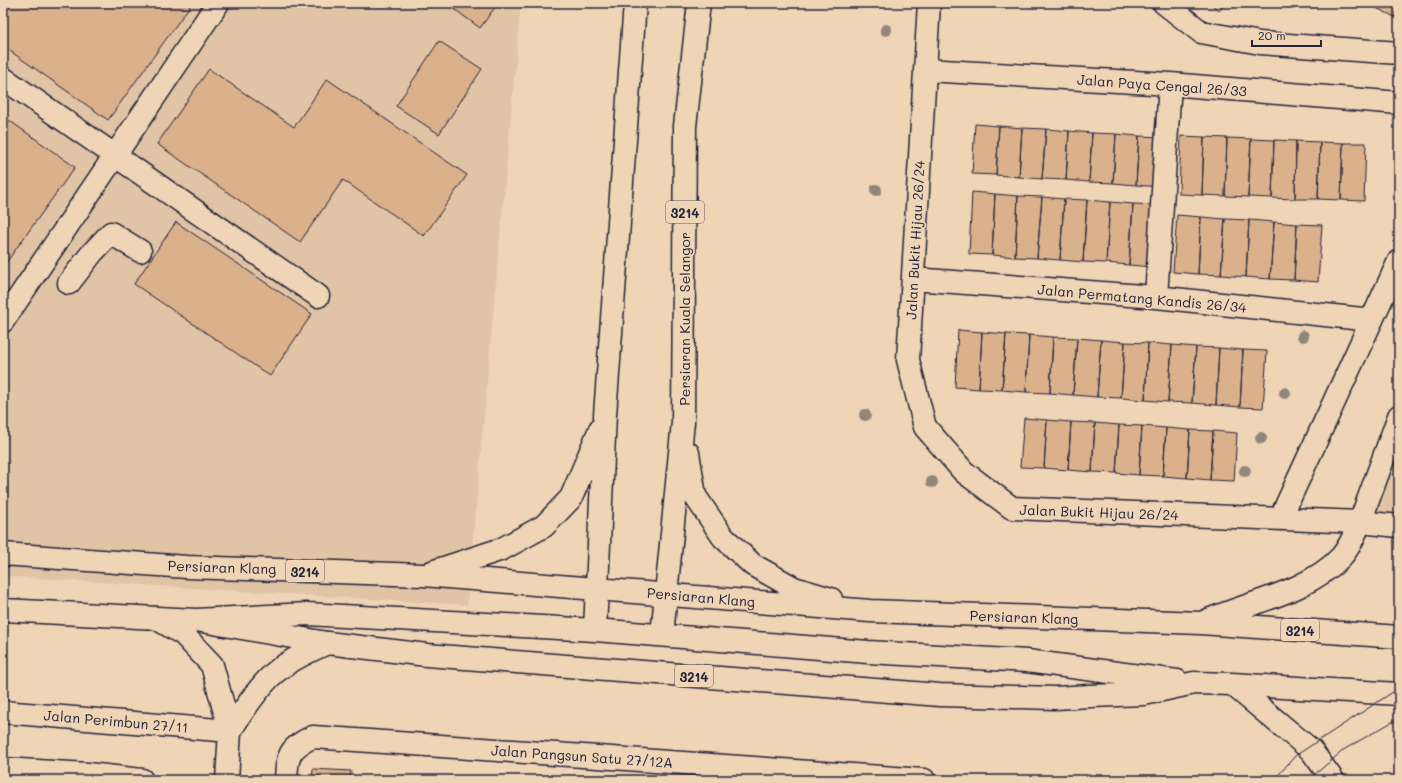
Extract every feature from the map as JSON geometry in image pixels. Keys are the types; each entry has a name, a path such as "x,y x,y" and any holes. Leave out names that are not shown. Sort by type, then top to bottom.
{"main road":[{"path":"3,320 218,3"},
{"path":"595,630 605,415 635,3"},
{"name":"Persiaran Kuala Selangor","path":"662,635 683,422 685,126 699,3"},
{"name":"Jalan Bukit Hijau 26/24","path":"929,3 908,360 925,427 964,472 1012,508 1360,522 1399,526"},
{"path":"1164,3 1201,32 1260,43 1399,53"},
{"name":"Jalan Paya Cengal 26/33","path":"925,70 1170,84 1399,103"},
{"path":"3,78 318,296"},
{"path":"1156,297 1170,84"},
{"path":"69,283 92,253 111,233 140,251"},
{"path":"62,234 92,253"},
{"path":"1280,519 1399,261"},
{"name":"Jalan Permatang Kandis 26/34","path":"912,279 1156,297 1372,320"},
{"path":"423,575 502,549 544,526 571,498 605,415"},
{"path":"1201,623 1312,581 1342,556 1352,541 1360,522 1399,416"},
{"path":"683,422 695,496 723,537 753,565 794,588 870,611"},
{"name":"Persiaran Klang","path":"3,554 187,567 423,575 870,611 1201,623 1399,637"},
{"name":"3214","path":"3,610 196,620 327,643 427,655 940,695 1090,696 1144,694 1194,683 1399,694"},
{"path":"196,620 307,614 595,630 868,652 1027,661 1194,683"},
{"path":"156,618 183,634 212,665 230,731 227,780"},
{"path":"230,731 250,700 271,676 296,659 327,643"},
{"path":"1232,684 1312,750 1333,780"},
{"name":"Jalan Perimbun 27/11","path":"3,712 230,731"},
{"name":"Jalan Pangsun Satu 27/12A","path":"286,780 287,759 299,743 313,737 694,772 924,780"},
{"path":"3,769 88,774 142,780"}],"shaded area":[{"path":"3,3 521,3 467,605 3,576"},
{"path":"1399,388 1399,516 1374,513"}],"building":[{"path":"3,3 192,3 108,120 3,46"},
{"path":"446,3 498,3 480,28"},
{"path":"1210,3 1226,3 1219,11"},
{"path":"1366,3 1399,3 1399,19"},
{"path":"439,41 482,69 439,134 396,106"},
{"path":"209,69 294,127 327,79 467,175 424,236 343,180 300,242 157,144"},
{"path":"3,116 75,167 3,267"},
{"path":"975,124 999,126 996,175 972,174"},
{"path":"999,126 1022,128 1019,177 996,175"},
{"path":"1022,128 1046,129 1042,179 1019,177"},
{"path":"1046,129 1069,131 1066,180 1042,179"},
{"path":"1069,131 1092,133 1089,182 1066,180"},
{"path":"1092,133 1116,134 1113,183 1089,182"},
{"path":"1116,134 1139,136 1136,185 1113,183"},
{"path":"1139,136 1163,137 1159,187 1136,185"},
{"path":"1181,136 1204,137 1202,195 1179,194"},
{"path":"1204,137 1227,138 1225,196 1202,195"},
{"path":"1227,138 1251,139 1248,197 1225,196"},
{"path":"1251,139 1274,140 1272,198 1248,197"},
{"path":"1274,140 1296,141 1295,199 1272,198"},
{"path":"1296,141 1320,142 1318,199 1295,199"},
{"path":"1320,142 1343,143 1341,200 1318,199"},
{"path":"1343,143 1366,143 1364,201 1341,200"},
{"path":"972,192 995,194 992,255 969,254"},
{"path":"995,194 1018,196 1015,257 992,255"},
{"path":"1018,196 1042,197 1037,258 1015,257"},
{"path":"1042,197 1064,199 1060,260 1037,258"},
{"path":"1064,199 1087,200 1083,262 1060,260"},
{"path":"1087,200 1110,202 1106,263 1083,262"},
{"path":"1110,202 1133,204 1129,265 1106,263"},
{"path":"1133,204 1156,205 1152,267 1129,265"},
{"path":"1177,215 1201,217 1198,274 1173,272"},
{"path":"1201,217 1225,219 1221,275 1198,274"},
{"path":"1225,219 1249,220 1246,277 1221,275"},
{"path":"1249,220 1274,222 1270,279 1246,277"},
{"path":"176,222 312,314 270,376 134,284"},
{"path":"1274,222 1297,224 1294,280 1270,279"},
{"path":"1297,224 1322,225 1318,282 1294,280"},
{"path":"958,330 982,332 979,389 955,387"},
{"path":"982,332 1006,334 1002,390 979,389"},
{"path":"1006,334 1029,335 1026,392 1002,390"},
{"path":"1029,335 1053,337 1050,393 1026,392"},
{"path":"1053,337 1077,338 1073,395 1050,393"},
{"path":"1077,338 1101,340 1097,397 1073,395"},
{"path":"1101,340 1125,342 1121,398 1097,397"},
{"path":"1125,342 1148,343 1145,400 1121,398"},
{"path":"1148,343 1172,345 1168,402 1145,400"},
{"path":"1172,345 1196,347 1192,403 1168,402"},
{"path":"1196,347 1219,348 1216,405 1192,403"},
{"path":"1219,348 1243,350 1240,407 1216,405"},
{"path":"1243,350 1267,351 1263,408 1240,407"},
{"path":"1024,418 1047,420 1044,468 1020,467"},
{"path":"1047,420 1071,422 1068,470 1044,468"},
{"path":"1071,422 1095,423 1092,472 1068,470"},
{"path":"1095,423 1119,425 1116,473 1092,472"},
{"path":"1119,425 1142,426 1139,475 1116,473"},
{"path":"1142,426 1166,428 1163,476 1139,475"},
{"path":"1166,428 1190,430 1187,478 1163,476"},
{"path":"1190,430 1213,431 1210,480 1187,478"},
{"path":"1213,431 1237,433 1234,481 1210,480"},
{"path":"313,769 351,771 350,780 312,780"},
{"path":"350,777 374,779 374,780 350,780"}],"tram line":[{"path":"1274,780 1295,756 1399,688"},
{"path":"1308,780 1345,749 1399,718"}]}
